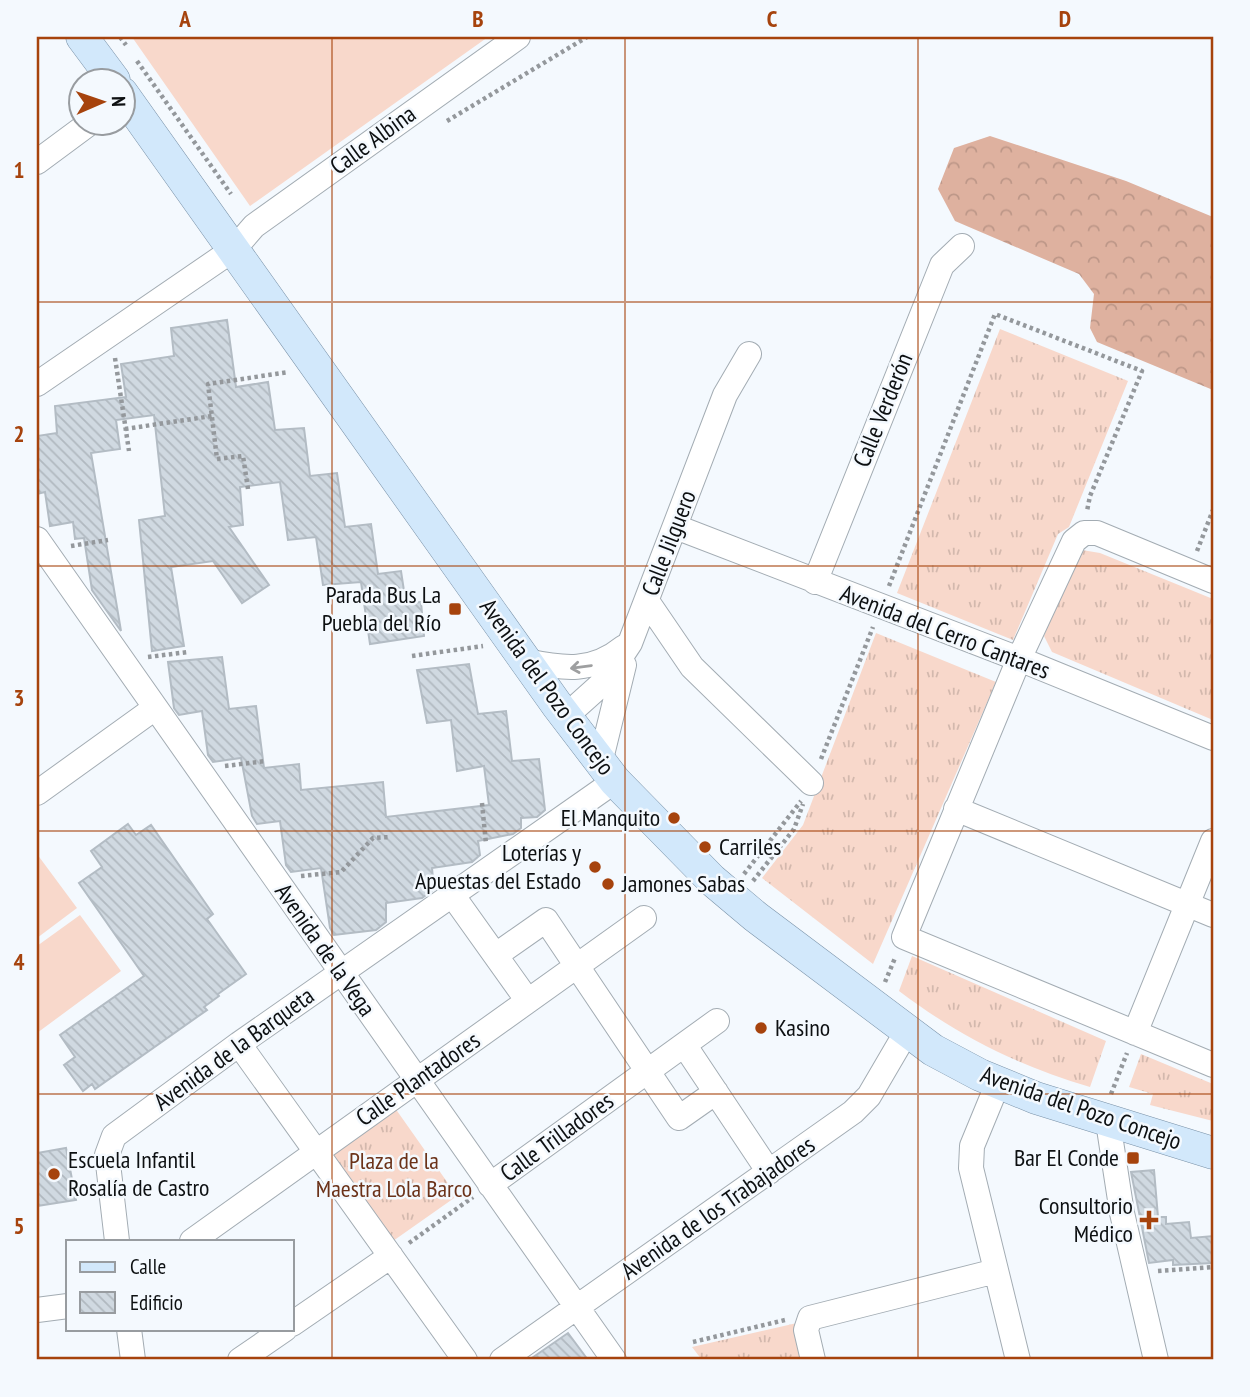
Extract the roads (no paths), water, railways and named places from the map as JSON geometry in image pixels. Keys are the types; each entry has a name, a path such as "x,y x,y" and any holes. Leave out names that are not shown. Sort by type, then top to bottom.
{"main road":[{"name":"Avenida del Pozo Concejo","path":"82,37 107,66"},
{"name":"Avenida del Pozo Concejo","path":"136,101 244,238 317,368 566,716 608,772 679,849 733,897 874,1007 941,1054 998,1083 1104,1121 1213,1153"}],"street":[{"name":"Calle Albina","path":"37,384 244,238 518,37"},
{"path":"37,162 72,136"},
{"name":"Calle Verderón","path":"815,582 942,265 962,246"},
{"name":"Calle Jilguero","path":"566,716 605,681 630,643 725,395 749,354"},
{"name":"Avenida del Cerro Cantares","path":"676,527 1018,659 1213,738"},
{"path":"1213,581 1097,533 1084,533 1074,541 1018,659 904,937 1213,1065"},
{"name":"Avenida de la Vega","path":"41,544 614,1360"},
{"path":"647,601 692,667 811,783"},
{"path":"519,651 569,669 584,668 598,664 630,643"},
{"path":"608,772 630,643"},
{"path":"37,793 155,708"},
{"name":"Avenida de la Barqueta","path":"117,1240 107,1155 110,1142 239,1044 489,871 608,772"},
{"path":"956,809 1213,915"},
{"path":"1135,1033 1213,841"},
{"path":"453,897 528,1001"},
{"name":"Calle Plantadores","path":"193,1240 644,918"},
{"path":"496,955 546,920 679,1118 716,1092"},
{"name":"Calle Trilladores","path":"490,1185 717,1021"},
{"name":"Avenida de los Trabajadores","path":"502,1360 862,1104 907,1031"},
{"path":"239,1044 465,1360"},
{"path":"685,1046 769,1172"},
{"path":"998,1083 977,1132 971,1157 1018,1360"},
{"path":"1104,1121 1156,1360"},
{"path":"294,1323 391,1256"},
{"path":"813,1360 808,1321 996,1271"},
{"path":"37,1310 66,1306"},
{"path":"129,1330 133,1360"},
{"path":"240,1360 284,1330"}],"place":[{"name":"Parada Bus La Puebla del Río","path":"455,609"},
{"name":"El Manquito","path":"674,818"},
{"name":"Carriles","path":"705,847"},
{"name":"Loterías y Apuestas del Estado","path":"595,867"},
{"name":"Jamones Sabas","path":"608,884"},
{"name":"Kasino","path":"761,1028"},
{"name":"Bar El Conde","path":"1133,1158"},
{"name":"Escuela Infantil Rosalía de Castro","path":"54,1174"},
{"name":"Consultorio Médico","path":"1149,1220"}],"park label":[{"name":"Plaza de la Maestra Lola Barco","path":"394,1175"}]}
